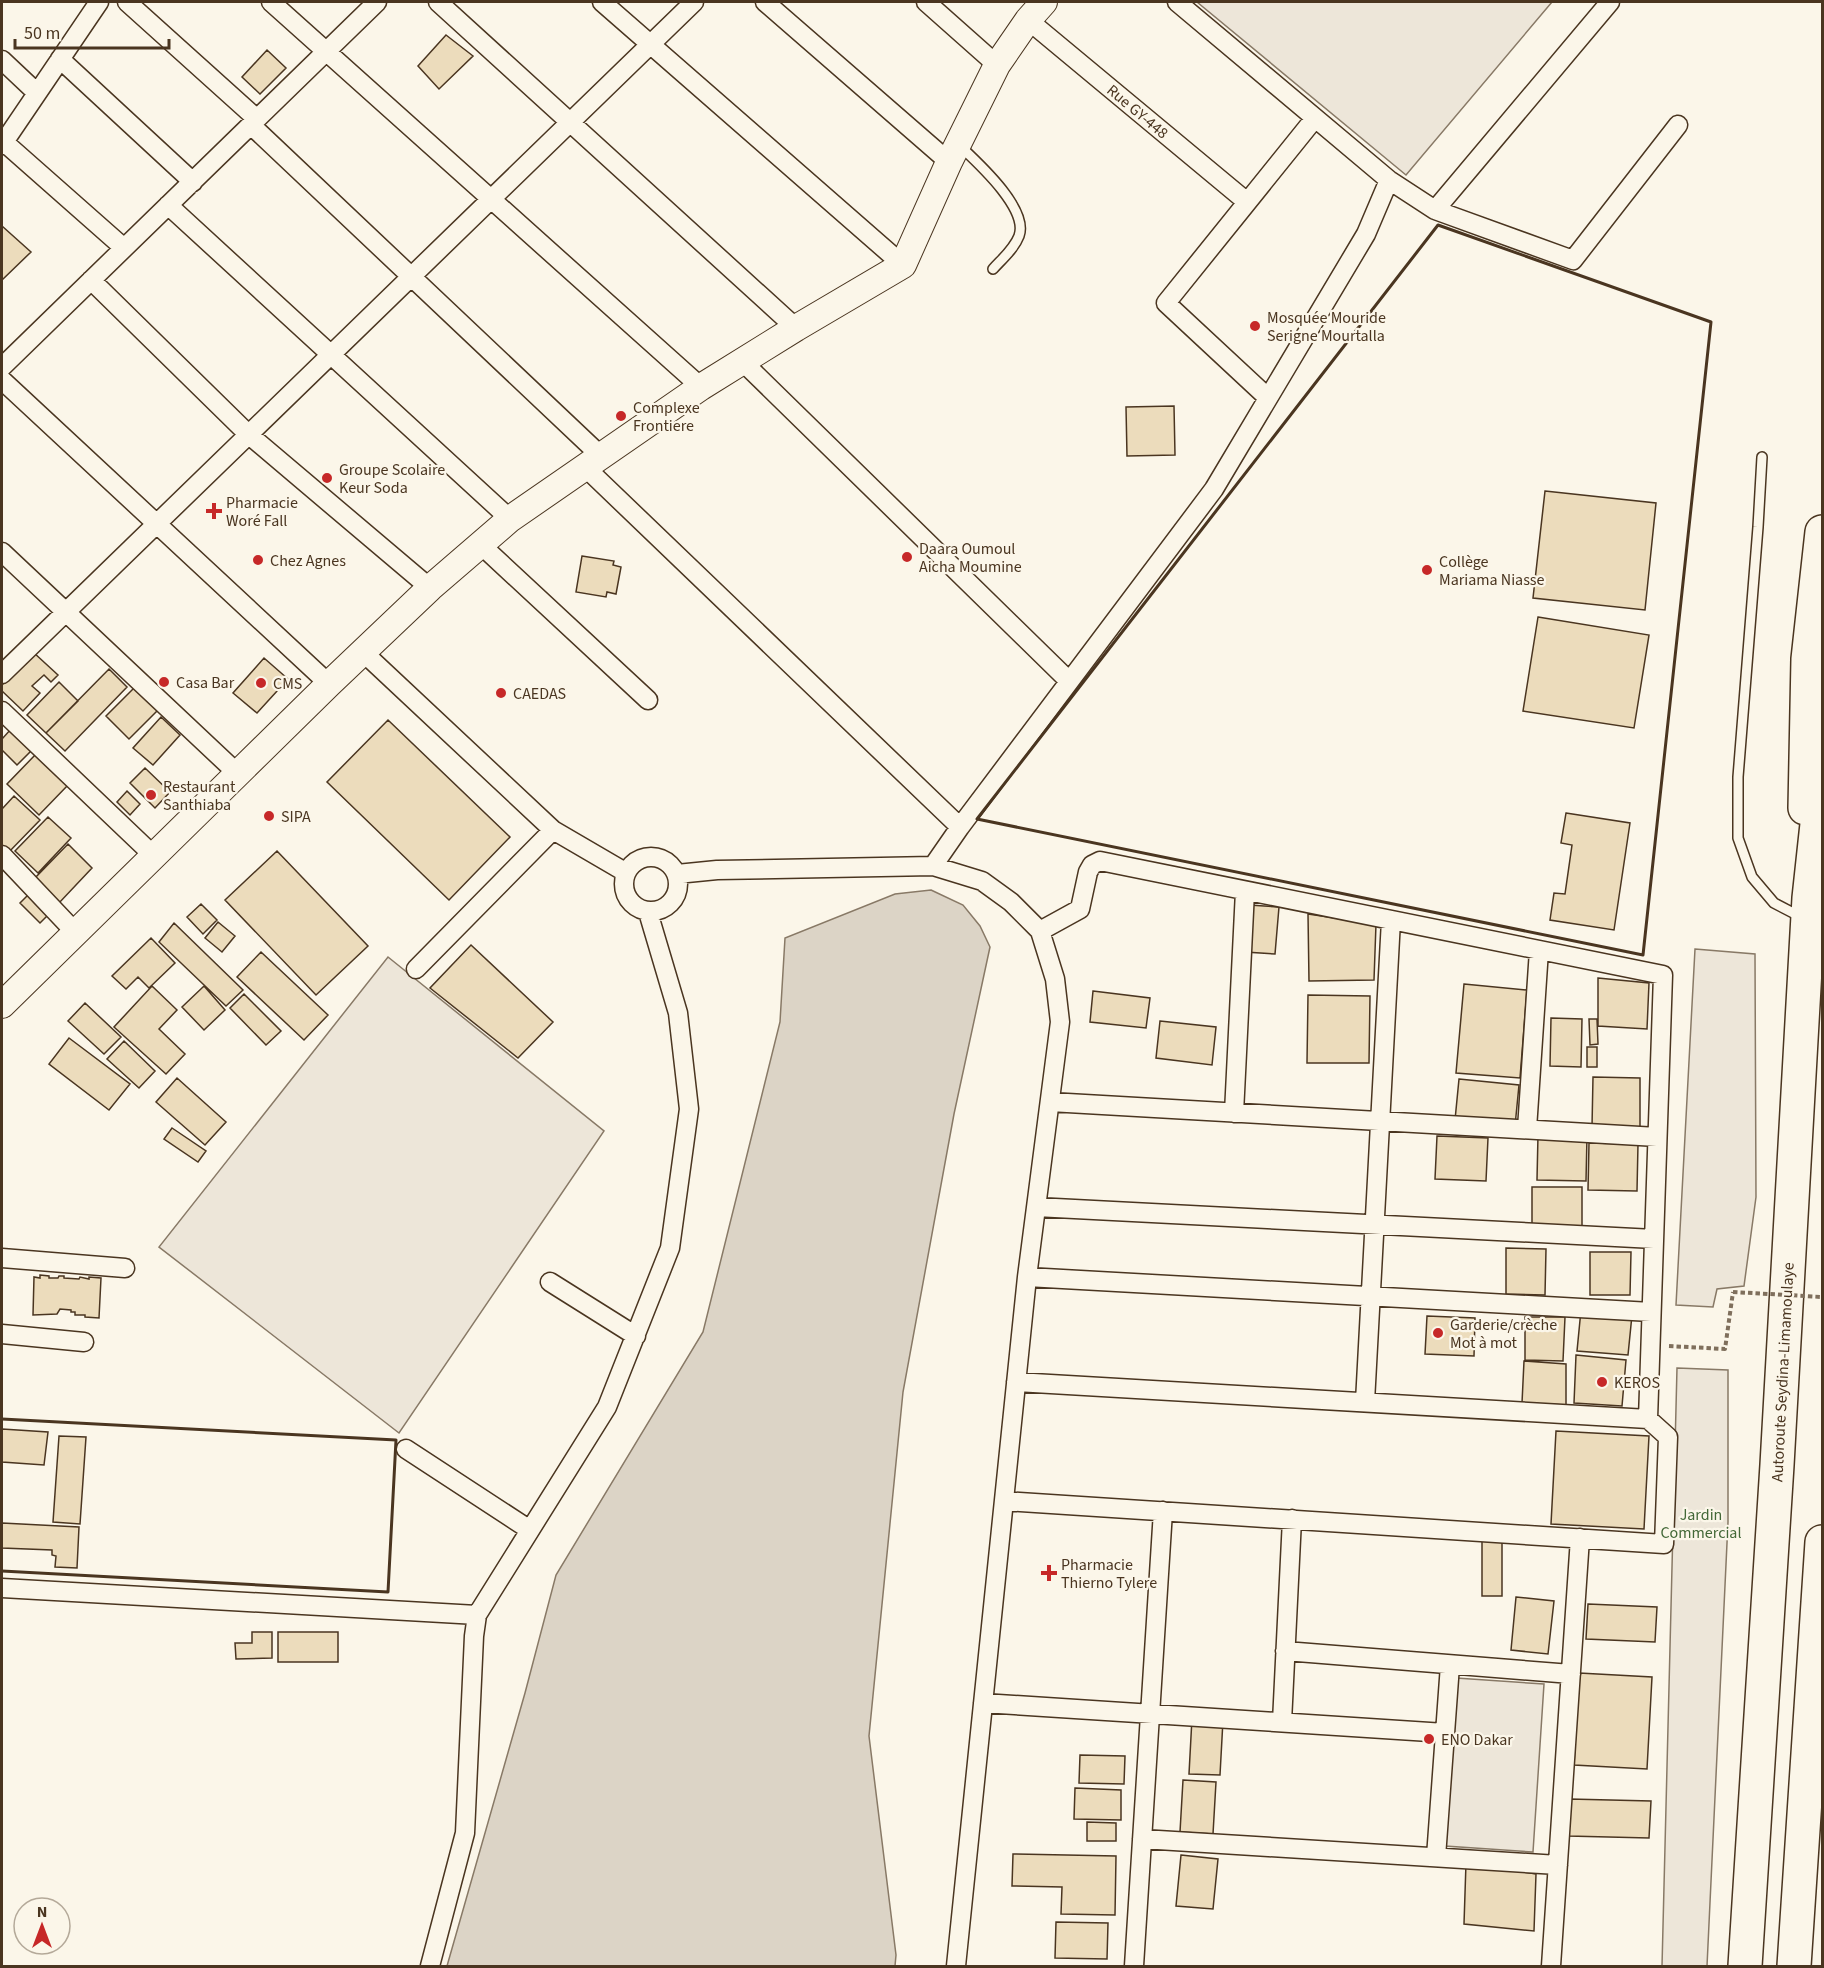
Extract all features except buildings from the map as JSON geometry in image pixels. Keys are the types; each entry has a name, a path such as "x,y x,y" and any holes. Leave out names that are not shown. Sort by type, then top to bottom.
{"highway":[{"path":"1809,910 1805,792 1808,659 1822,532"},
{"name":"Autoroute Seydina-Limamoulaye","path":"1745,1966 1809,910 1822,778"},
{"path":"1794,1966 1822,1542"},
{"path":"1805,1966 1812,1937 1822,1857"}],"street":[{"path":"99,2 3,143 124,248"},
{"path":"127,2 254,122 411,276 960,827"},
{"path":"271,2 701,387"},
{"path":"2,367 377,2"},
{"path":"438,2 796,328"},
{"path":"602,2 903,265"},
{"path":"2,674 694,2"},
{"path":"765,2 954,153"},
{"path":"926,2 997,65"},
{"path":"1177,2 1389,180 1436,210 1572,260 1678,125"},
{"path":"1436,210 1610,2"},
{"path":"2,1005 329,684 430,588 510,519 701,387 903,265 997,65 1036,11"},
{"name":"Rue GY-448","path":"1036,11 1247,202"},
{"path":"2,60 37,93"},
{"path":"60,60 193,182"},
{"path":"1267,397 1166,303 1315,118"},
{"path":"933,866 1214,489 1366,234 1389,180"},
{"path":"168,205 510,519"},
{"path":"92,280 248,434 430,588"},
{"path":"742,361 1069,681"},
{"path":"2,380 329,684"},
{"path":"480,544 648,700"},
{"path":"2,552 237,773"},
{"path":"363,652 553,830 625,872"},
{"path":"2,711 153,855"},
{"path":"416,969 553,830"},
{"path":"2,855 75,932"},
{"path":"645,857 658,857 669,864 677,874 678,888 673,901 662,909 648,912 636,908 626,898 623,885 625,872 634,862 645,857"},
{"path":"1040,931 1080,909 1088,872 1092,865 1100,861 1663,975 1648,1419"},
{"path":"677,874 717,870 933,866 982,881 1011,902 1040,931 1055,979 1060,1022 1027,1277 956,1966"},
{"path":"1234,1113 1245,891"},
{"path":"430,1966 465,1833 474,1636 477,1615 607,1407 670,1248 689,1109 678,1013 648,912"},
{"path":"1365,1402 1391,920"},
{"path":"1527,1129 1539,950"},
{"path":"1050,1102 1658,1137"},
{"path":"1036,1207 1654,1239"},
{"path":"2,1258 125,1268"},
{"path":"1027,1277 1652,1312"},
{"path":"550,1282 636,1336"},
{"path":"2,1334 84,1342"},
{"path":"1004,1501 1664,1544 1668,1437 1648,1419 1016,1382"},
{"path":"406,1449 530,1530"},
{"path":"1134,1966 1163,1511"},
{"path":"1282,1722 1292,1519"},
{"path":"1551,1966 1580,1538"},
{"path":"2,1588 477,1615"},
{"path":"1285,1651 1570,1674"},
{"path":"1436,1857 1450,1665"},
{"path":"983,1703 1445,1733"},
{"path":"1142,1839 1558,1865"}],"lane":[{"path":"954,153 987,171 1013,206 1020,223 1020,234 1013,247 993,269"},
{"path":"1762,457 1757,550 1738,777 1738,838 1752,877 1774,903 1809,910"}],"path":[{"path":"1650,1345 1725,1349 1733,1292 1822,1297"}],"green space":[{"path":"1197,2 1552,2 1406,175"},
{"path":"1695,949 1755,954 1756,1197 1744,1286 1717,1289 1713,1307 1676,1305"},
{"path":"388,957 604,1131 399,1433 159,1247"},
{"name":"Jardin Commercial","path":"1677,1368 1728,1370 1728,1522 1707,1966 1662,1966"},
{"path":"1456,1678 1544,1684 1533,1852 1445,1846"}],"shaded area":[{"path":"931,890 963,905 980,926 990,947 954,1114 903,1392 869,1736 896,1955 895,1966 447,1966 525,1693 556,1575 703,1332 780,1022 785,938 895,894"}],"wall":[{"path":"1438,225 1711,322 1643,955 977,819 1438,225"},
{"path":"2,1419 396,1440 388,1592 2,1571"}],"place":[{"name":"Mosquée Mouride Serigne Mourtalla","path":"1255,326"},
{"name":"Complexe Frontiere","path":"621,416"},
{"name":"Groupe Scolaire Keur Soda","path":"327,478"},
{"name":"Pharmacie Woré Fall","path":"214,511"},
{"name":"Daara Oumoul Aicha Moumine","path":"907,557"},
{"name":"Chez Agnes","path":"258,560"},
{"name":"Collège Mariama Niasse","path":"1427,570"},
{"name":"Casa Bar","path":"164,682"},
{"name":"CMS","path":"261,683"},
{"name":"CAEDAS","path":"501,693"},
{"name":"Restaurant Santhiaba","path":"151,795"},
{"name":"SIPA","path":"269,816"},
{"name":"Garderie/crèche Mot à mot","path":"1438,1333"},
{"name":"KEROS","path":"1602,1382"},
{"name":"Pharmacie Thierno Tylere","path":"1049,1573"},
{"name":"ENO Dakar","path":"1429,1739"}]}
